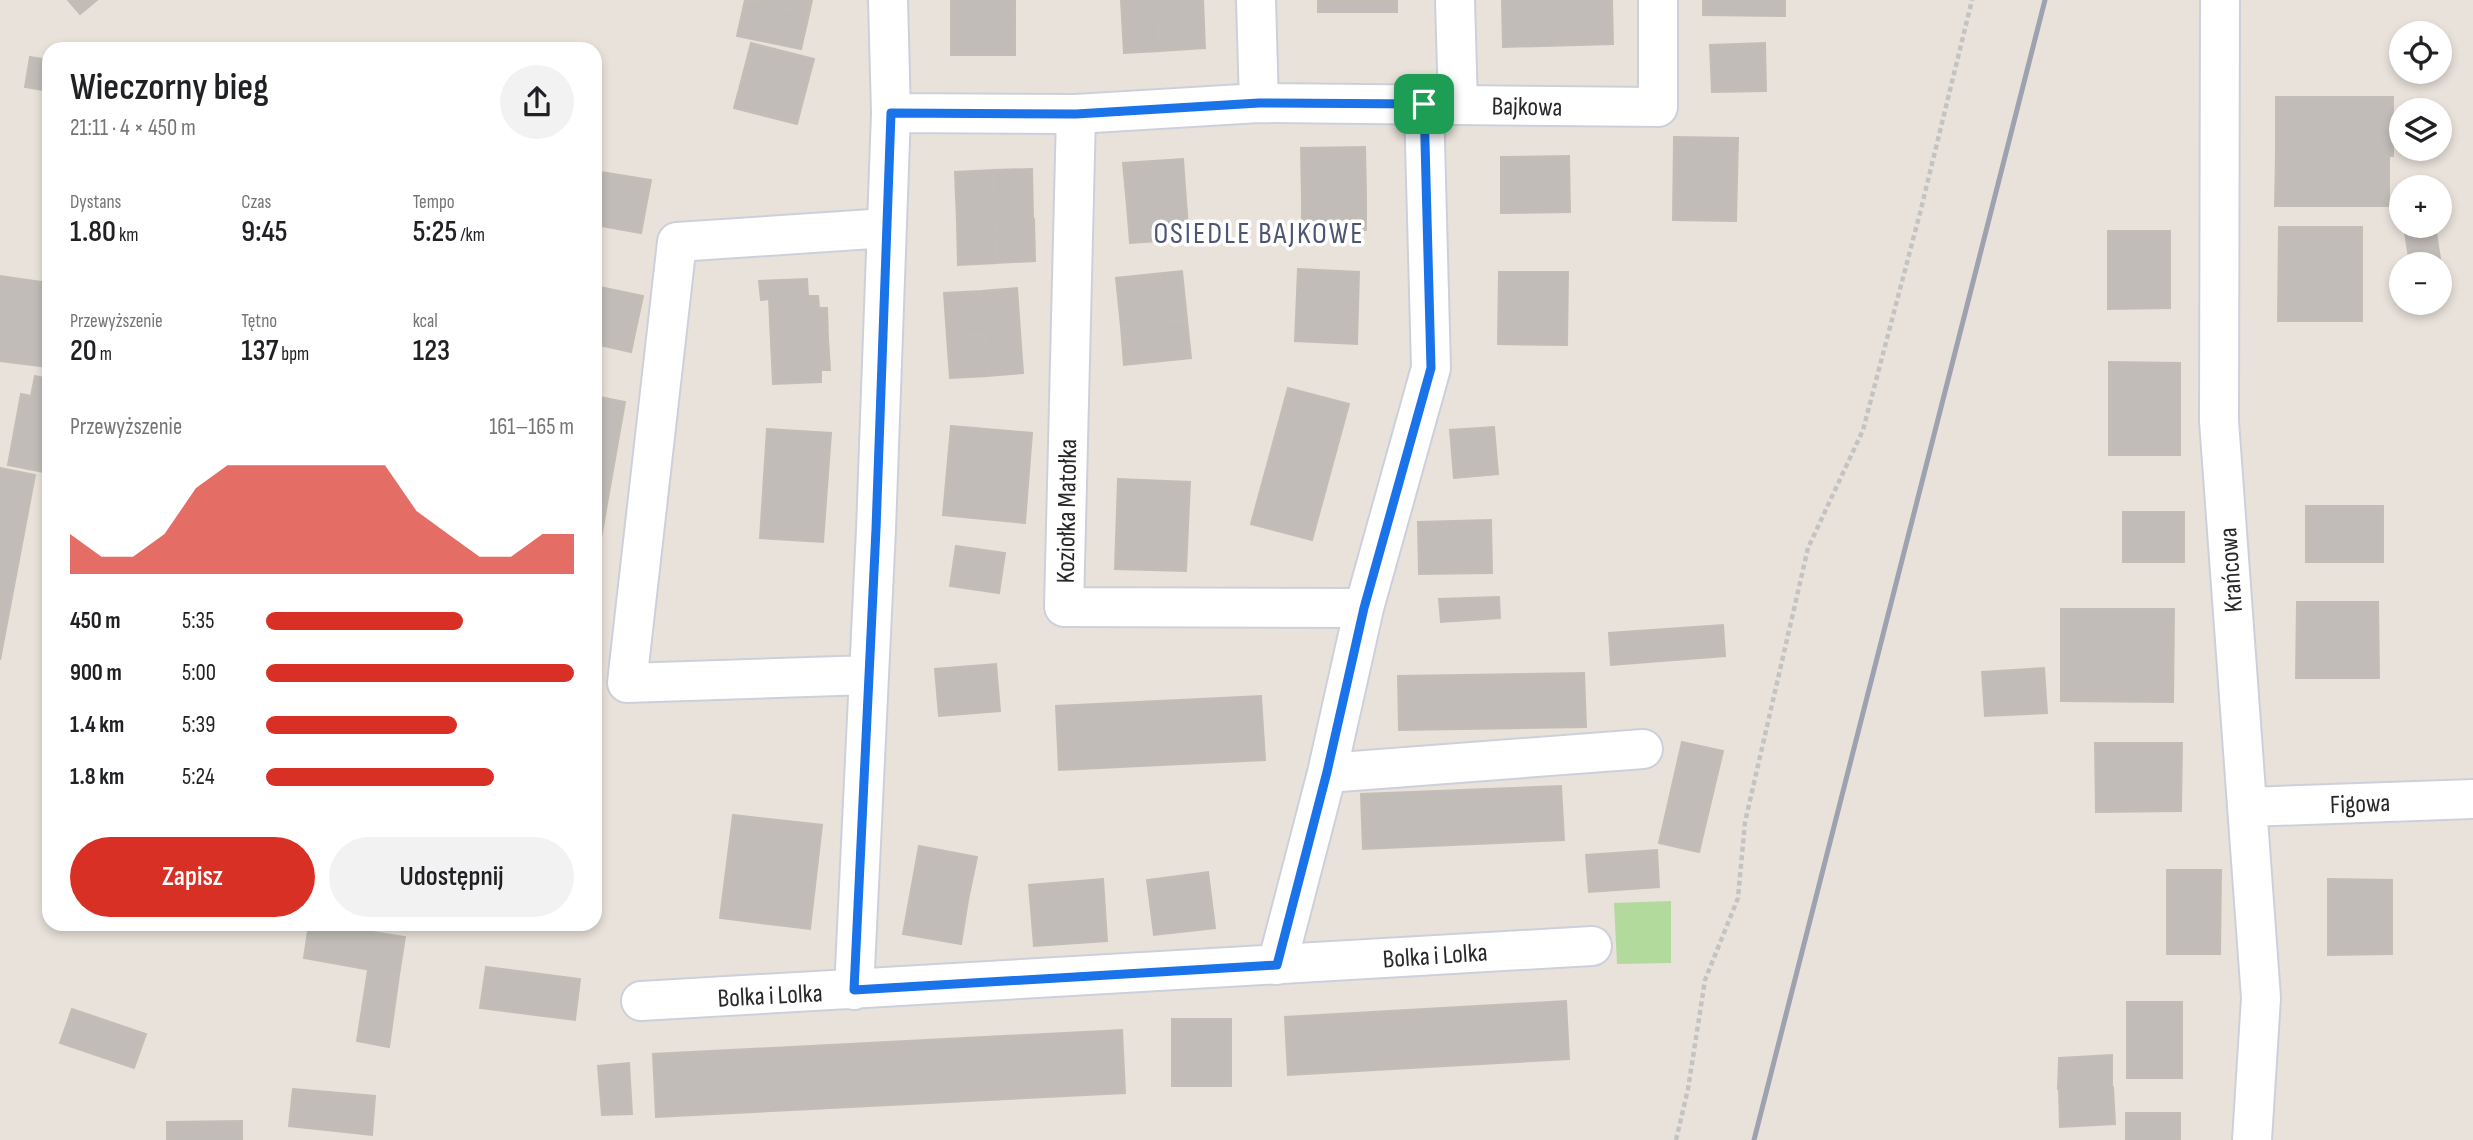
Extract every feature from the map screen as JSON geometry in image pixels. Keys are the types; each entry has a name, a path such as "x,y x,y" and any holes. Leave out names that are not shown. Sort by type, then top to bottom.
{"street":[{"path":"854,990 891,113 888,0"},
{"path":"1256,0 1259,103"},
{"path":"1277,965 1327,772 1364,608 1431,368 1441,105 1455,0"},
{"name":"Bajkowa","path":"891,113 1076,114 1259,103 1658,107 1658,0"},
{"name":"Krańcowa","path":"2220,0 2219,421 2261,998 2252,1140"},
{"name":"Koziołka Matołka","path":"1076,114 1064,607 1364,608"},
{"path":"869,675 627,683 677,242 887,228"},
{"path":"1327,772 1643,749"},
{"name":"Figowa","path":"2247,807 2473,799"},
{"name":"Bolka i Lolka","path":"641,1001 1592,946"}],"path":[{"path":"1676,1140 1688,1089 1705,980 1738,898 1745,822 1808,548 1863,430 1972,0"}],"green space":[{"path":"1671,901 1671,963 1617,964 1614,903"}],"building":[{"path":"68,0 97,0 80,14"},
{"path":"745,0 809,14 801,49 737,36"},
{"path":"745,0 812,0 809,14"},
{"path":"951,0 1015,0 1015,22 951,22"},
{"path":"1121,0 1157,0 1160,51 1124,53"},
{"path":"1157,0 1203,0 1205,48 1160,51"},
{"path":"1318,0 1357,0 1357,12 1318,12"},
{"path":"1357,0 1397,0 1397,12 1357,12"},
{"path":"1502,0 1612,0 1613,44 1503,47"},
{"path":"1703,0 1785,0 1785,16 1703,15"},
{"path":"951,22 1015,22 1015,55 951,55"},
{"path":"751,43 814,59 805,93 742,78"},
{"path":"1765,43 1766,91 1712,92 1710,45"},
{"path":"30,57 42,59 42,90 25,87"},
{"path":"742,78 805,93 797,124 734,108"},
{"path":"2276,97 2393,97 2389,98 2389,156 2276,155"},
{"path":"1674,137 1738,138 1736,221 1673,220"},
{"path":"1365,147 1366,194 1302,196 1301,148"},
{"path":"2276,155 2389,156 2389,206 2275,206"},
{"path":"1569,156 1570,212 1501,213 1501,157"},
{"path":"1183,159 1186,201 1127,206 1123,163"},
{"path":"1032,169 1033,219 995,220 993,170"},
{"path":"993,170 995,220 957,222 955,172"},
{"path":"602,172 651,180 641,233 602,226"},
{"path":"1366,194 1366,230 1302,231 1302,196"},
{"path":"1186,201 1189,239 1130,243 1127,206"},
{"path":"1034,219 1035,261 996,263 995,220"},
{"path":"995,220 996,263 958,265 957,222"},
{"path":"2279,227 2362,227 2362,321 2278,321"},
{"path":"2108,231 2170,231 2170,308 2108,309"},
{"path":"2406,238 2437,238 2439,252 2408,252"},
{"path":"1298,269 1359,272 1357,344 1295,341"},
{"path":"1182,271 1187,320 1121,327 1116,278"},
{"path":"1499,272 1568,272 1567,345 1498,344"},
{"path":"0,276 42,282 42,366 0,361"},
{"path":"807,279 808,296 818,296 819,308 827,308 828,339 771,342 769,299 761,300 759,281"},
{"path":"602,287 643,296 631,352 602,346"},
{"path":"1017,288 1020,331 985,334 982,291"},
{"path":"982,291 985,334 947,337 944,293"},
{"path":"1187,320 1191,358 1124,365 1121,327"},
{"path":"1020,331 1023,373 988,376 985,334"},
{"path":"985,334 988,376 950,378 947,337"},
{"path":"828,339 830,370 821,370 821,382 773,384 771,342"},
{"path":"2109,362 2180,363 2180,455 2109,455"},
{"path":"35,376 42,378 42,472 8,465 21,394 31,396"},
{"path":"1288,388 1349,404 1312,540 1251,524"},
{"path":"602,397 625,402 602,532"},
{"path":"951,426 1032,433 1025,523 943,515"},
{"path":"1494,427 1498,474 1454,478 1450,430"},
{"path":"767,429 831,433 823,542 760,538"},
{"path":"0,468 35,475 0,660"},
{"path":"1118,479 1190,482 1186,571 1115,569"},
{"path":"2306,506 2383,506 2383,562 2306,562"},
{"path":"2123,512 2184,512 2184,562 2123,562"},
{"path":"1491,520 1492,573 1419,574 1418,522"},
{"path":"956,546 1005,553 999,593 950,586"},
{"path":"1499,597 1500,618 1441,622 1439,599"},
{"path":"2297,602 2378,602 2379,678 2296,678"},
{"path":"2061,609 2174,609 2173,702 2061,701"},
{"path":"1723,625 1725,656 1611,665 1609,633"},
{"path":"996,664 1000,711 939,716 935,669"},
{"path":"2044,668 2047,713 1985,716 1982,672"},
{"path":"1584,673 1586,727 1399,730 1398,676"},
{"path":"1261,696 1265,760 1059,770 1056,706"},
{"path":"1682,742 1723,751 1699,852 1659,843"},
{"path":"2095,743 2182,743 2181,811 2096,812"},
{"path":"1561,786 1564,840 1363,849 1361,794"},
{"path":"733,815 822,825 810,929 720,918"},
{"path":"919,846 977,857 968,900 911,890"},
{"path":"1657,850 1659,887 1589,892 1586,855"},
{"path":"2167,870 2221,870 2220,954 2167,954"},
{"path":"1208,872 1215,928 1154,935 1147,880"},
{"path":"1103,879 1107,941 1034,946 1029,885"},
{"path":"2328,879 2392,880 2392,954 2328,955"},
{"path":"911,890 968,900 961,944 903,934"},
{"path":"308,931 367,931 405,937 399,975 304,958"},
{"path":"486,967 580,979 575,1020 480,1008"},
{"path":"368,970 399,975 389,1047 357,1041"},
{"path":"1566,1001 1569,1059 1288,1075 1285,1017"},
{"path":"2127,1002 2182,1002 2182,1078 2127,1078"},
{"path":"72,1009 146,1034 134,1068 60,1043"},
{"path":"1172,1019 1231,1019 1231,1086 1172,1086"},
{"path":"1122,1030 1125,1093 656,1117 653,1054"},
{"path":"2112,1055 2112,1087 2058,1089 2059,1058"},
{"path":"629,1063 632,1114 602,1115 598,1066"},
{"path":"2113,1087 2115,1124 2060,1127 2059,1089"},
{"path":"293,1089 375,1096 372,1135 289,1126"},
{"path":"2126,1113 2180,1113 2180,1140 2126,1140"},
{"path":"242,1121 242,1140 167,1140 167,1122"}],"railway":[{"path":"1754,1140 2045,0"}],"district":[{"name":"OSIEDLE BAJKOWE","path":"1259,233"}],"route":[{"path":"1259,103 1424,104 1431,368 1364,608 1327,772 1277,965 854,990 876,529 891,113 1076,114 1259,103"}]}
